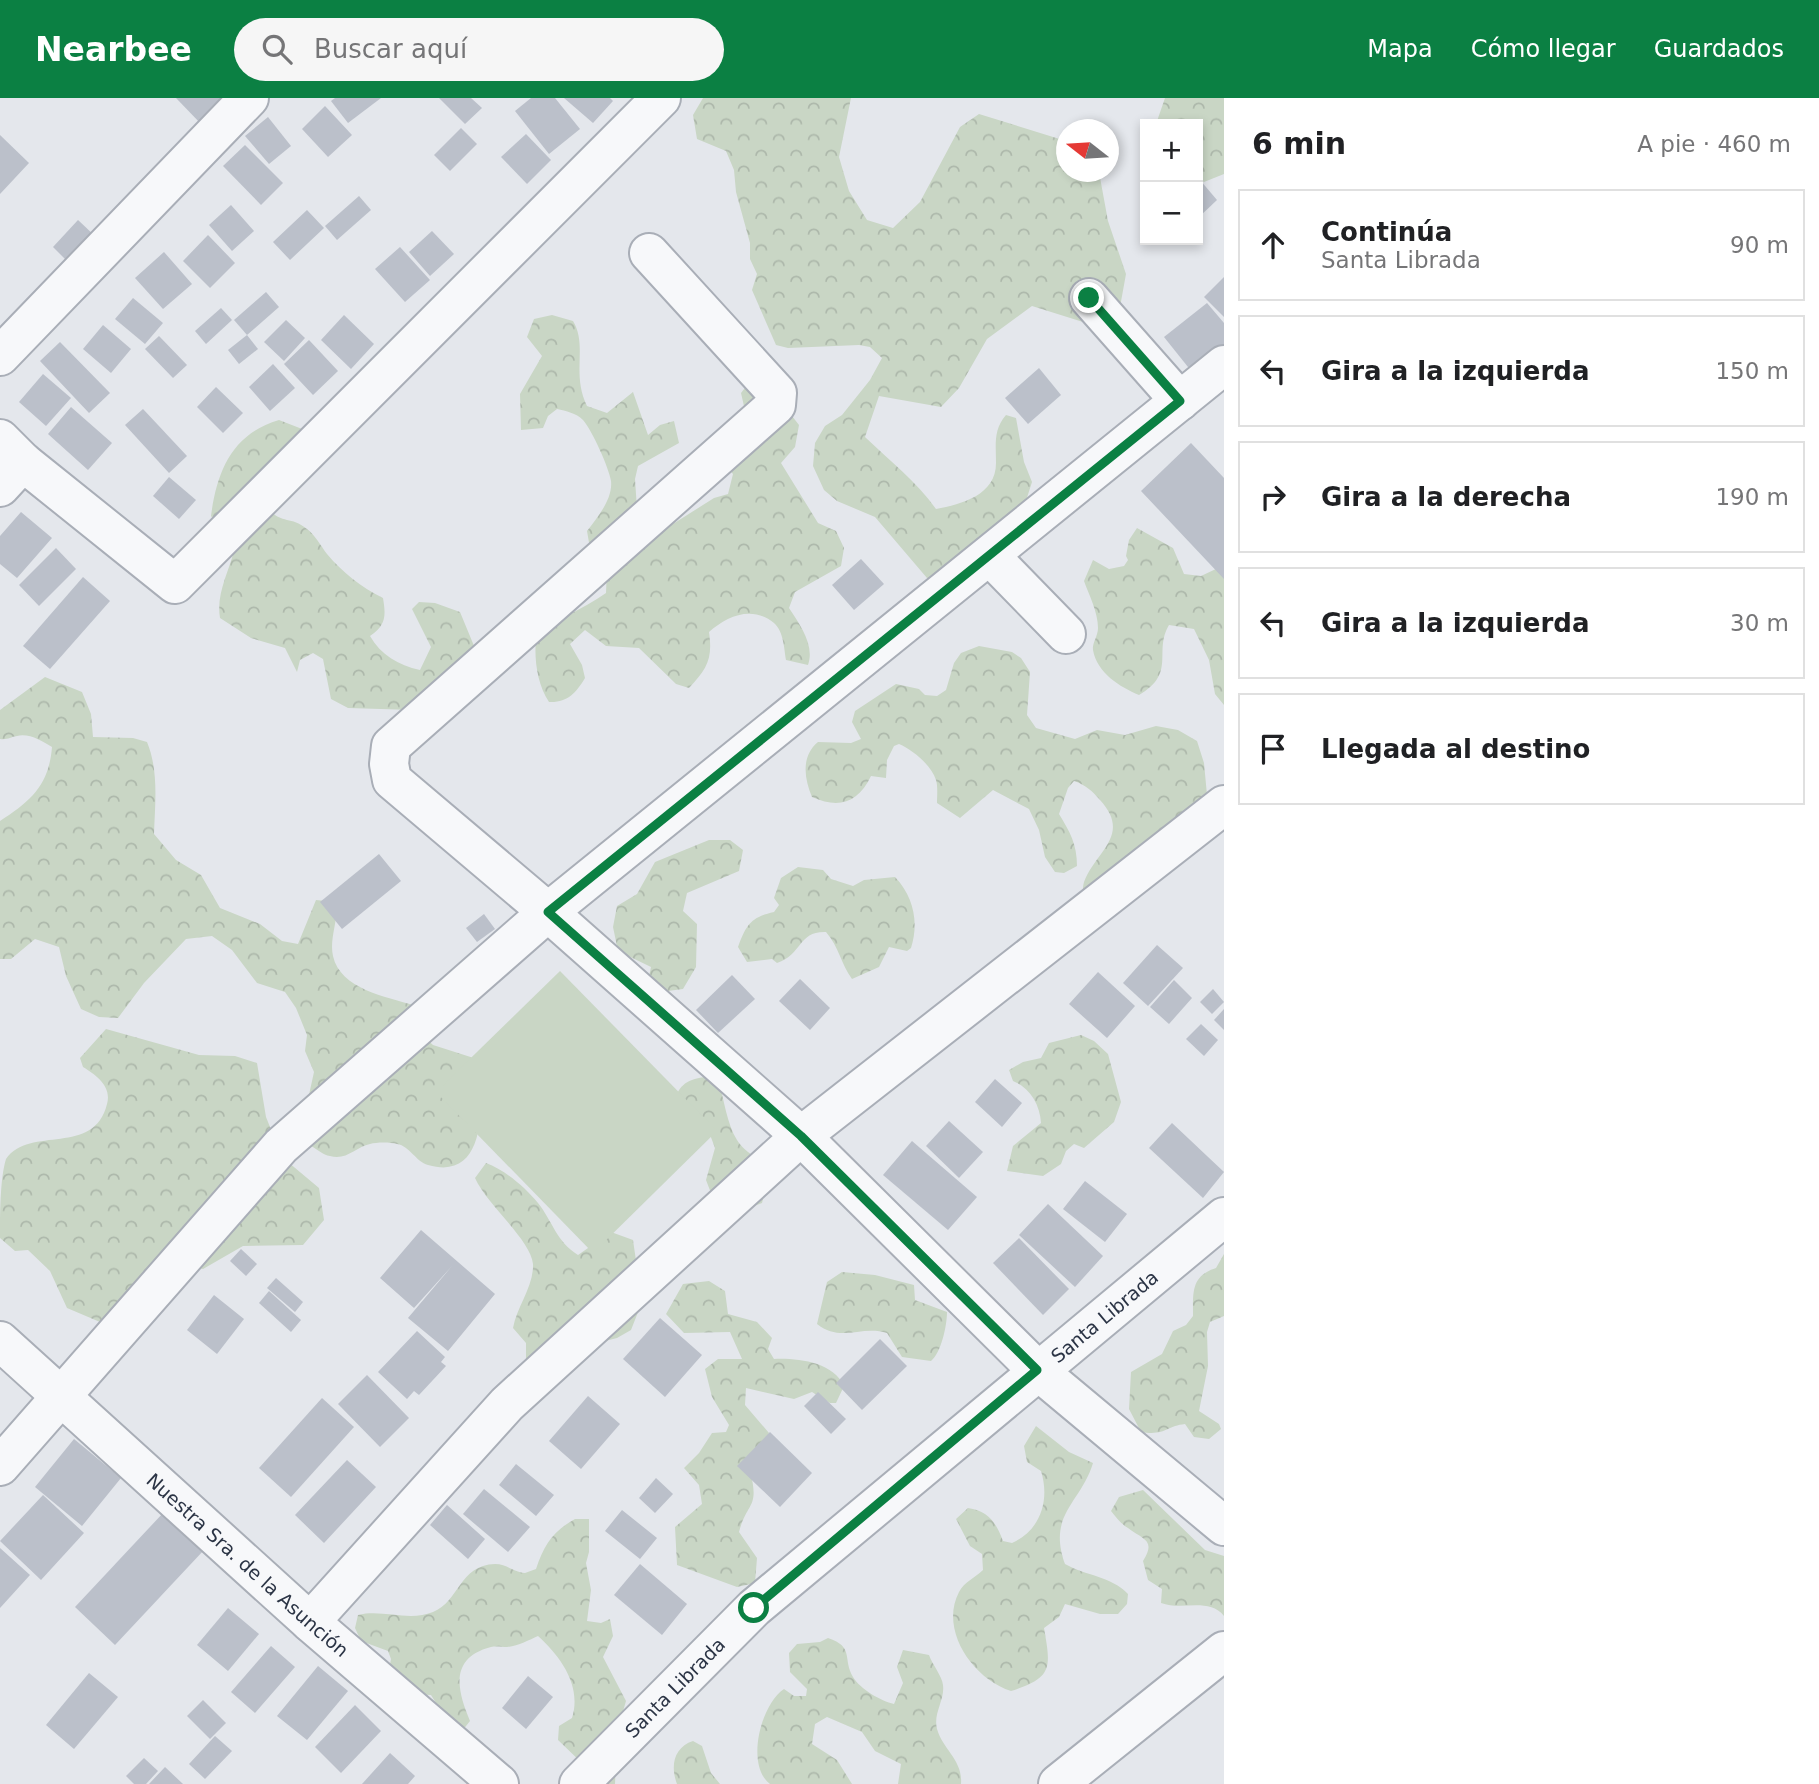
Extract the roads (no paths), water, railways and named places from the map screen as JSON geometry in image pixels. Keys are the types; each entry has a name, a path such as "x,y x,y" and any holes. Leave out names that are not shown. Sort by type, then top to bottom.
{"street":[{"path":"0,356 249,98"},
{"path":"8,463 175,584 661,98"},
{"path":"649,253 777,393 776,405 391,746 389,764 392,780 548,912 801,1136 1037,1370 1224,1526"},
{"path":"1089,298 1180,401"},
{"path":"0,1466 281,1146 548,912 1224,365"},
{"path":"990,556 1066,634"},
{"path":"310,1622 507,1404 801,1136 1224,805"},
{"name":"Santa Librada","path":"579,1784 754,1608 1224,1217"},
{"name":"Nuestra Sra. de la Asunción","path":"0,1341 310,1622 499,1784"},
{"path":"1058,1784 1224,1651"}]}
